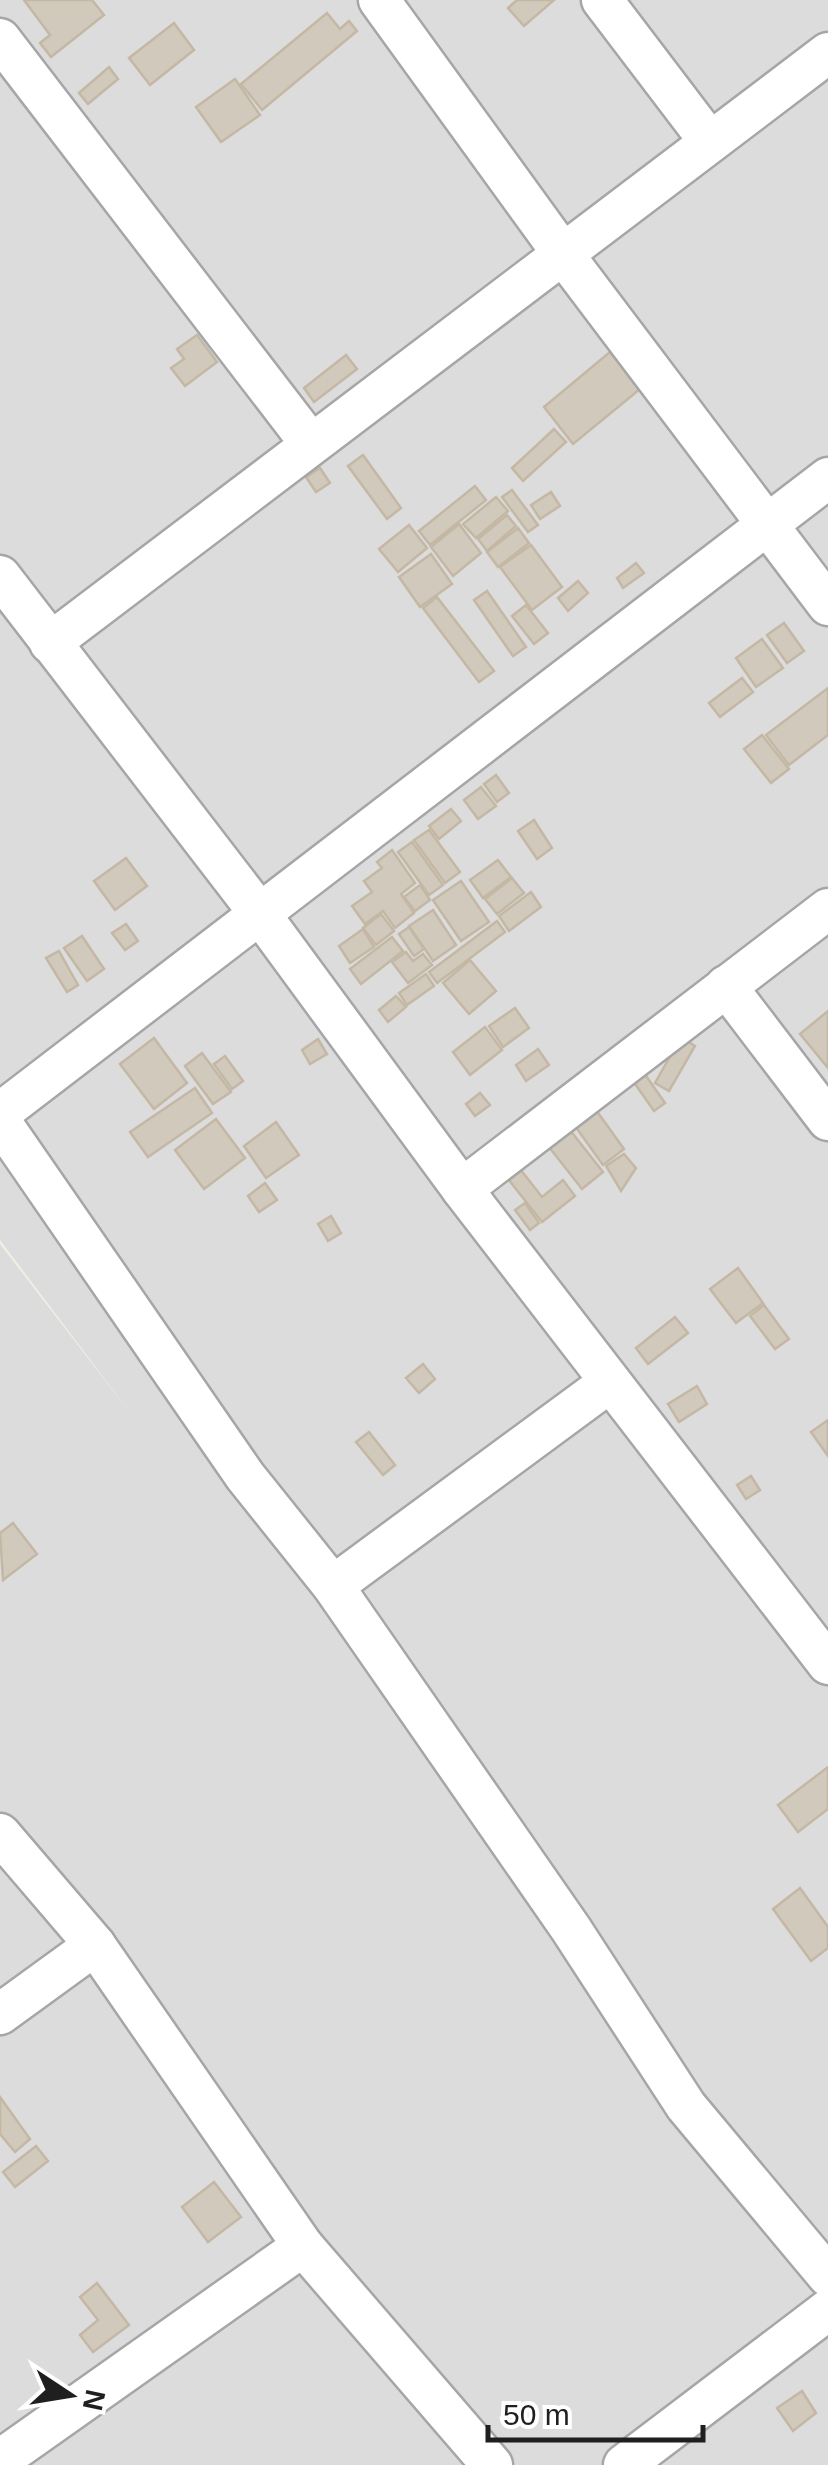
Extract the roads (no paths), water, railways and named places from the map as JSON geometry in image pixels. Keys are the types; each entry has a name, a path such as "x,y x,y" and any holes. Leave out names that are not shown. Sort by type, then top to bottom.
{"street":[{"path":"380,0 563,254 828,605"},
{"path":"602,0 710,142"},
{"path":"0,39 312,444"},
{"path":"50,643 828,52"},
{"path":"0,1114 828,478"},
{"path":"0,576 260,914 462,1189 828,1664"},
{"path":"462,1189 828,908"},
{"path":"726,986 828,1120"},
{"path":"0,1121 245,1476 333,1586 570,1929 686,2106 828,2276"},
{"path":"333,1586 610,1382"},
{"path":"0,1834 95,1945 303,2246 492,2465"},
{"path":"0,2014 95,1945"},
{"path":"0,2460 303,2246"},
{"path":"624,2465 828,2310"}]}
